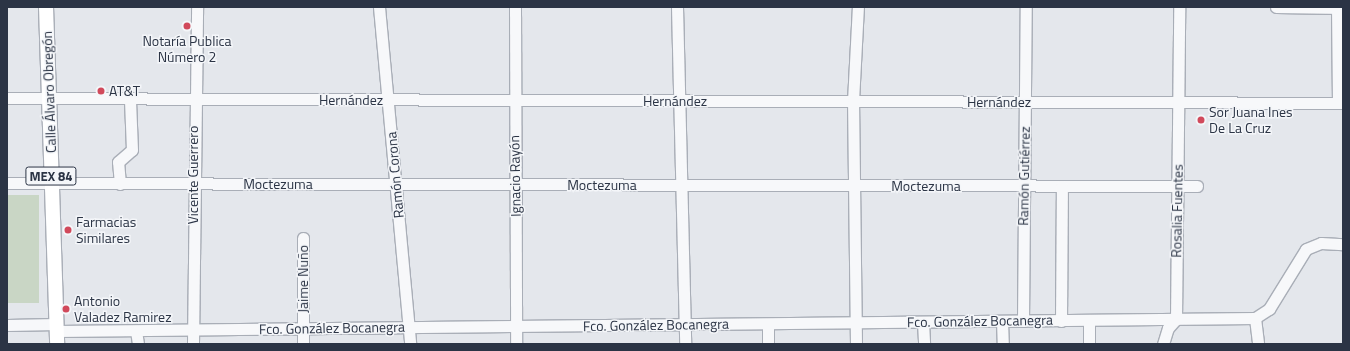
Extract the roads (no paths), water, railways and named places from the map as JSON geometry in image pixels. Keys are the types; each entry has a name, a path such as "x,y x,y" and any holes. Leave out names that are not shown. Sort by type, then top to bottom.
{"main road":[{"name":"Calle Álvaro Obregón","path":"46,7 57,333"}],"street":[{"name":"Vicente Guerrero","path":"193,344 194,99 197,7"},
{"name":"Ramón Corona","path":"380,7 410,344"},
{"name":"Ignacio Rayón","path":"515,7 514,100 516,344"},
{"path":"677,7 685,344"},
{"path":"856,344 853,101 858,7"},
{"name":"Ramón Gutiérrez","path":"1023,321 1026,7"},
{"name":"Rosalia Fuentes","path":"1176,319 1179,7"},
{"path":"1276,7 1339,8 1340,104"},
{"name":"Hernández","path":"7,98 49,101 194,99 1340,104"},
{"path":"120,184 118,162 132,150 130,100"},
{"name":"Moctezuma","path":"7,184 396,183 515,185 854,185 1024,187 1197,186"},
{"path":"1061,321 1062,186"},
{"name":"Jaime Nuño","path":"303,344 304,238"},
{"path":"1258,344 1255,318 1269,309 1306,249 1321,243 1343,244"},
{"name":"Fco. González Bocanegra","path":"7,325 57,333 194,330 1255,318"},
{"path":"1163,344 1168,328 1176,319"},
{"path":"1089,320 1089,344"},
{"path":"1002,321 1003,344"},
{"path":"923,322 924,344"},
{"path":"768,324 768,344"},
{"path":"136,331 138,344"}],"place":[{"name":"Notaría Publica Número 2","path":"187,26"},
{"name":"AT&T","path":"101,91"},
{"name":"Sor Juana Ines De La Cruz","path":"1201,120"},
{"name":"Farmacias Similares","path":"68,230"},
{"name":"Antonio Valadez Ramirez","path":"66,309"}]}
